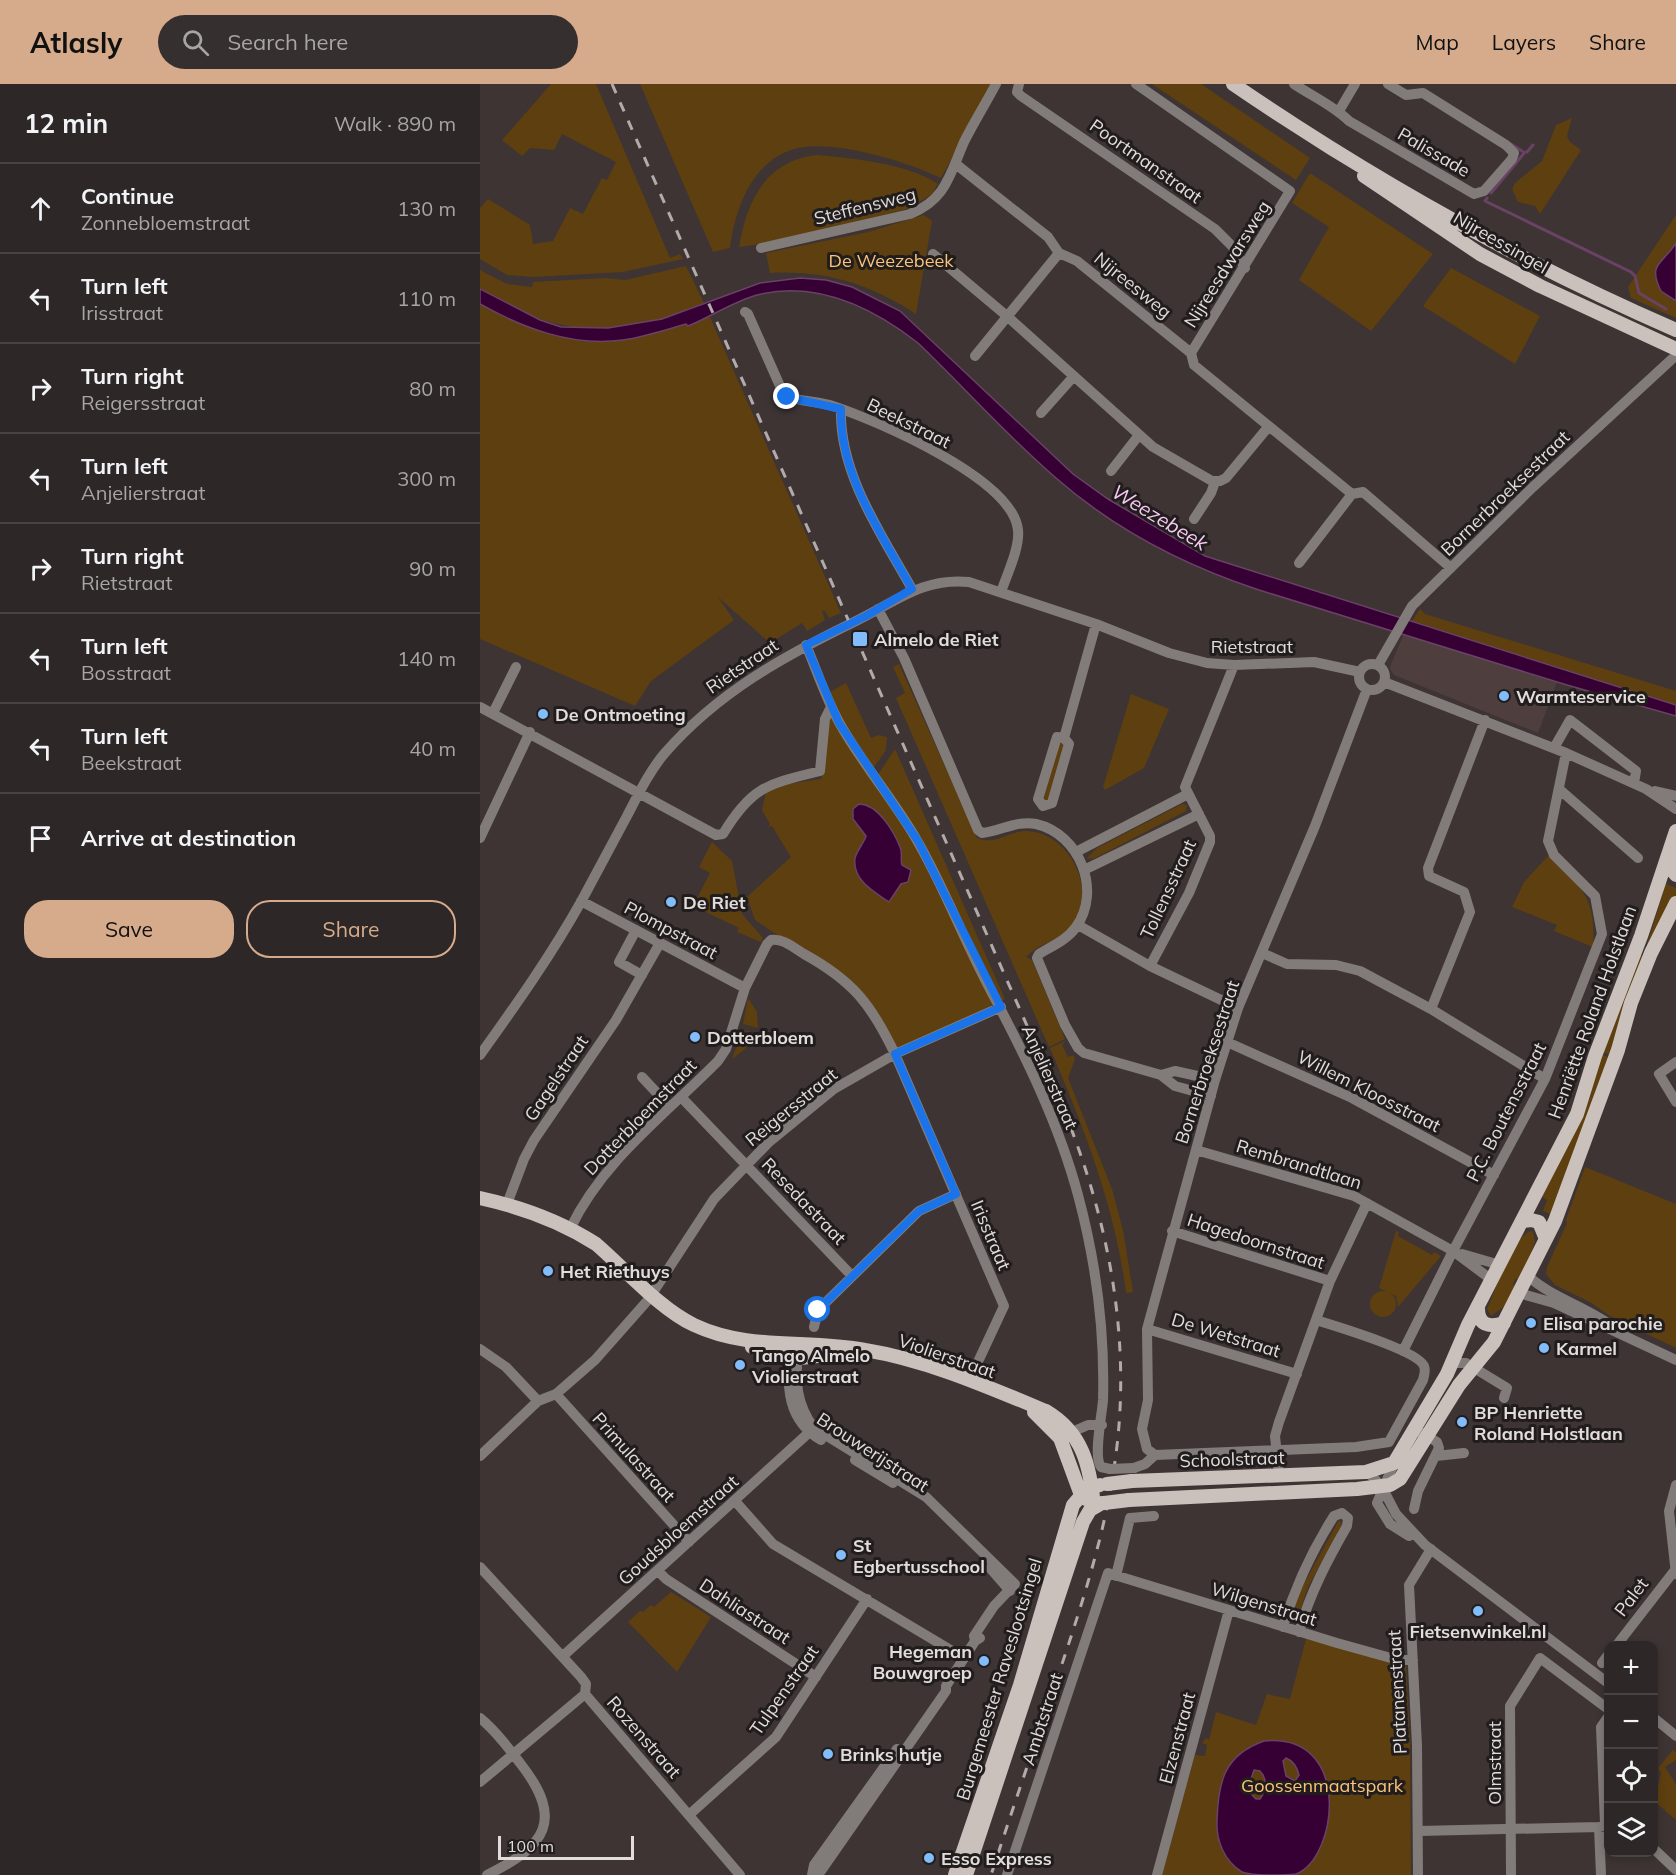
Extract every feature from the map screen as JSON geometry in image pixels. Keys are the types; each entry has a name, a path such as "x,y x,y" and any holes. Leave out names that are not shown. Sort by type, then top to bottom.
{"main road":[{"name":"Nijreessingel","path":"1233,84 1322,143 1522,256 1676,330"},
{"name":"Nijreessingel","path":"1322,143 1359,172 1480,254 1674,354"},
{"name":"Henriëtte Roland Holstlaan","path":"1394,1463 1452,1363 1577,1114 1595,1056 1641,936 1676,831"},
{"path":"1670,846 1669,867 1676,875"},
{"name":"Henriëtte Roland Holstlaan","path":"1382,1487 1400,1479 1473,1367 1494,1342 1528,1276 1546,1239 1618,1050 1631,1003 1676,903"},
{"name":"Violierstraat","path":"480,1198 507,1204 570,1229 596,1244 683,1318 714,1332 794,1353 861,1349 893,1355 1046,1411 1073,1432 1078,1440 1086,1490"},
{"path":"1523,1221 1539,1222 1546,1239"},
{"path":"1478,1308 1478,1317 1483,1323 1492,1326 1504,1323"},
{"name":"Violierstraat","path":"1019,1402 1039,1416 1060,1438 1086,1490 1099,1505"},
{"path":"1368,1472 1394,1463"},
{"name":"Schoolstraat","path":"1086,1490 1133,1474 1279,1475 1368,1472"},
{"name":"Schoolstraat","path":"1099,1505 1129,1500 1382,1487"},
{"name":"Burgemeester Raveslootsingel","path":"955,1875 1020,1685 1073,1505 1086,1490"},
{"name":"Burgemeester Raveslootsingel","path":"966,1875 1083,1522 1099,1505"}],"street":[{"path":"957,165 965,141 996,84"},
{"name":"Nijreesdwarsweg","path":"1136,84 1290,191 1191,353"},
{"name":"Palissade","path":"1294,84 1330,108 1339,111 1349,121 1474,194 1484,191 1512,159 1514,153 1506,145 1423,93 1406,95 1388,84"},
{"path":"1339,111 1355,84"},
{"name":"Poortmanstraat","path":"1018,88 1215,229 1232,246 1245,268"},
{"name":"Steffensweg","path":"761,248 919,211 928,207 941,193 957,165"},
{"name":"Nijreesweg","path":"957,165 1048,237 1059,254 1077,261 1191,353 1194,365 1352,494 1363,492 1451,568"},
{"path":"933,254 1008,317 1156,449 1215,482 1226,478 1269,426"},
{"path":"975,356 1059,254"},
{"name":"Beekstraat","path":"745,312 748,314 784,395 841,409 873,421 938,454 990,487 1007,503 1014,514 1018,532 1001,592"},
{"name":"Bornerbroeksestraat","path":"1378,665 1407,612 1533,487 1674,354"},
{"path":"1041,413 1074,376"},
{"path":"841,409 847,456 876,525 912,589"},
{"path":"1111,471 1139,435"},
{"path":"1194,519 1211,493 1215,482"},
{"path":"1299,563 1352,494"},
{"name":"Rietstraat","path":"480,1055 537,975 581,902 639,793 663,755 723,696 806,645 878,609 912,589 951,580 969,582 1096,624 1178,656 1207,663 1234,665 1314,662 1360,672"},
{"path":"878,609 904,658 978,830 982,833 1018,824 1036,824 1058,834 1076,852 1084,870 1087,904 1072,933 1039,954 1037,958 1070,1034 1084,1053 1161,1075 1175,1086 1211,1096"},
{"path":"1036,824 1043,806 1038,799 1057,737 1064,738 1096,624"},
{"name":"Anjelierstraat","path":"806,645 831,707 867,768 918,841 1001,1007 1062,1144 1084,1221 1098,1288 1102,1329 1102,1425 1097,1458 1101,1467 1110,1469"},
{"path":"1367,664 1378,665 1384,672 1384,682 1377,689 1367,689 1360,682 1360,672 1367,664"},
{"path":"1076,852 1188,794 1185,787 1234,665"},
{"path":"493,713 516,667"},
{"path":"1384,682 1566,753 1646,789 1676,809"},
{"name":"Bornerbroeksestraat","path":"1155,1455 1147,1449 1142,1429 1148,1400 1147,1329 1172,1231 1238,1008 1367,689"},
{"path":"480,707 530,732 716,835 723,834 736,813 754,793 768,785 820,771 825,719 831,707"},
{"path":"1431,1009 1470,912 1464,892 1429,876 1428,867 1485,720"},
{"path":"1554,748 1570,720 1636,771 1634,783"},
{"path":"480,838 530,732"},
{"name":"P.C. Boutensstraat","path":"1403,1351 1453,1251 1545,1079 1602,934 1595,896 1554,855 1548,841 1566,753"},
{"path":"1559,789 1638,858"},
{"path":"1646,789 1676,796"},
{"name":"Tollensstraat","path":"1150,966 1189,893 1210,842 1210,836 1188,794"},
{"path":"1084,870 1199,814"},
{"name":"Plompstraat","path":"581,902 745,988"},
{"path":"1078,925 1150,966 1238,1008"},
{"path":"636,930 618,962 642,975"},
{"name":"Dotterbloemstraat","path":"570,1229 590,1193 607,1170 718,1061 726,1049 745,988 767,944 771,940 782,940"},
{"name":"Irisstraat","path":"782,940 836,971 849,982 875,1017 895,1054 1004,1306 969,1381"},
{"name":"Gagelstraat","path":"507,1204 524,1159 534,1140 616,1020 660,943"},
{"path":"1262,953 1287,964 1348,967 1431,1009 1545,1079"},
{"name":"Reigersstraat","path":"538,1401 555,1394 596,1360 652,1293 714,1199 768,1143 834,1089 895,1054 1001,1007"},
{"name":"Willem Kloosstraat","path":"1227,1042 1352,1098 1494,1175"},
{"path":"1676,1062 1659,1074 1676,1102"},
{"path":"1161,1075 1175,1071 1215,1080"},
{"path":"642,1077 670,1107"},
{"name":"Resedastraat","path":"682,1098 852,1276"},
{"name":"Rembrandtlaan","path":"1196,1150 1345,1192 1453,1251 1492,1280"},
{"path":"814,1327 818,1310 919,1211 956,1194"},
{"path":"1279,1475 1276,1451 1277,1429 1330,1281 1367,1203"},
{"name":"Hagedoornstraat","path":"1172,1231 1330,1281"},
{"name":"Rembrandtlaan","path":"1453,1251 1500,1265"},
{"path":"1528,1276 1537,1284 1581,1305 1624,1334"},
{"path":"1519,1293 1554,1303 1676,1360"},
{"path":"1316,1320 1403,1351"},
{"name":"De Wetstraat","path":"1147,1329 1297,1374"},
{"path":"480,1350 506,1367 538,1401 480,1456"},
{"name":"Schoolstraat","path":"1110,1469 1133,1474 1155,1455 1276,1451 1387,1443 1423,1380 1425,1369 1419,1360 1403,1351"},
{"name":"Brouwerijstraat","path":"794,1353 790,1403 798,1420 811,1431 921,1493 1010,1590 994,1605 974,1636 975,1641 964,1658"},
{"path":"1452,1363 1461,1361 1507,1388 1504,1398"},
{"name":"Primulastraat","path":"555,1394 689,1542"},
{"path":"1060,1438 1088,1425 1102,1425"},
{"path":"1414,1509 1418,1491 1439,1448 1437,1442 1415,1430"},
{"name":"Goudsbloemstraat","path":"563,1656 811,1431"},
{"path":"1436,1456 1464,1453"},
{"path":"1382,1487 1394,1463"},
{"path":"1368,1472 1382,1487 1396,1514 1428,1547 1604,1680"},
{"path":"1675,1572 1669,1511 1676,1485"},
{"path":"735,1501 773,1544 964,1658 946,1686 946,1691 858,1820 821,1871 813,1875"},
{"path":"1283,1628 1293,1592 1305,1565 1334,1516 1342,1513 1348,1518 1347,1526 1309,1597 1299,1632"},
{"name":"Ambtstraat","path":"1007,1875 1130,1518 1154,1516"},
{"name":"Platanenstraat","path":"1418,1875 1419,1831 1409,1585 1428,1547"},
{"name":"Rozenstraat","path":"480,1567 563,1656 586,1684 585,1694 740,1875"},
{"name":"Dahliastraat","path":"657,1571 816,1677"},
{"name":"Palet","path":"1620,1641 1675,1572"},
{"name":"Wilgenstraat","path":"1112,1575 1283,1628 1398,1660 1413,1660"},
{"name":"Tulpenstraat","path":"690,1814 776,1737 867,1599"},
{"name":"Elzenstraat","path":"1157,1875 1229,1610"},
{"name":"Olmstraat","path":"1511,1875 1510,1706 1540,1659 1604,1706"},
{"path":"480,1782 585,1694"},
{"path":"480,1718 512,1753 542,1796 545,1818 533,1847 519,1859 487,1875"},
{"path":"1658,1722 1676,1736"},
{"path":"1602,1875 1604,1826 1601,1727 1604,1723"},
{"path":"1419,1831 1604,1826"},
{"path":"1658,1854 1676,1870"}],"shaded area":[{"path":"1676,243 1676,301 1661,291 1657,282 1656,269"},
{"path":"800,278 826,280 852,287 900,311 1073,474 1108,499 1205,556 1676,705 1676,716 1567,685 1259,590 1205,570 1178,557 1126,530 1078,496 1020,445 918,343 882,318 842,300 801,291 779,291 757,295 738,302 688,326 686,324 623,340 604,341 585,341 548,334 513,321 480,304 480,289 540,320 561,327 608,328 662,319 760,283"},
{"path":"1404,634 1557,682 1538,733 1394,675 1390,669 1391,664"},
{"path":"859,804 873,809 884,820 900,847 902,865 911,870 908,882 901,884 889,902 865,885 857,873 855,858 866,836 853,819 853,809"},
{"path":"1264,1741 1293,1743 1312,1756 1324,1775 1329,1798 1328,1823 1321,1845 1310,1863 1296,1874 1248,1874 1230,1862 1222,1850 1217,1821 1222,1782 1232,1762 1251,1747","holes":["1286,1758 1297,1769 1299,1775 1295,1781 1286,1776 1283,1761","1254,1770 1260,1771 1265,1781 1265,1789 1260,1799 1256,1799 1247,1790"]}],"green space":[{"path":"551,84 596,84 670,258 680,254 683,259 623,272 534,277 507,275 480,259 480,208 488,199 530,225 533,244 553,241 570,208 583,214 602,178 607,180 616,162 562,134 554,150 530,148 522,156 502,140"},
{"path":"640,84 992,84 941,178 889,158 848,149 810,146 794,149 779,155 756,176 741,203 730,248 713,252"},
{"path":"1152,84 1201,84 1310,158 1296,180"},
{"path":"1572,118 1567,136 1570,142 1581,150 1540,214 1535,206 1518,202 1512,189 1515,183 1542,161 1556,125"},
{"path":"818,155 864,160 896,167 911,171 938,184 931,195 907,209 769,243 739,247 747,214 762,185 785,165 800,158"},
{"path":"1310,173 1433,254 1371,331 1299,280 1329,227 1292,203"},
{"name":"De Weezebeek","path":"924,215 932,221 916,314 882,295 846,281 810,274 770,273 766,253 868,232"},
{"path":"1676,215 1676,243 1664,257 1670,299 1676,301 1676,318 1631,298 1628,287"},
{"path":"686,266 704,303 658,320 627,327 605,329 562,325 520,312 480,289 480,270 507,284 532,287 533,282 605,278 625,280"},
{"path":"1451,268 1540,316 1515,364 1423,306"},
{"path":"480,304 548,334 604,342 623,340 686,324 688,326 709,315 841,613 829,618 825,611 822,611 825,620 807,631 802,623 770,643 718,597 734,620 651,681 635,706 480,639"},
{"path":"1420,609 1425,614 1676,691 1676,705 1412,621"},
{"path":"899,664 977,838 989,840 1026,831 1042,834 1056,842 1068,853 1076,868 1081,883 1082,900 1078,915 1069,929 1026,957 1032,960 1065,1039 1049,1047 896,698 905,693 893,667"},
{"path":"846,683 871,738 879,735 887,737 886,750 872,770 847,730 830,692"},
{"path":"1131,694 1169,709 1144,768 1105,790 1103,787"},
{"path":"831,711 906,828 994,1005 898,1050 856,987 755,920 747,897 791,857 772,826 768,827 770,824 762,810 767,787 821,779"},
{"path":"1063,742 1065,745 1050,799 1044,801 1040,796 1058,744"},
{"path":"895,749 1005,999 1001,1001 877,776"},
{"path":"1182,804 1187,805 1186,811 1093,859 1087,858 1097,848"},
{"path":"712,842 732,861 742,914 763,938 761,942 737,932 739,928 693,906 710,873 699,867"},
{"path":"1549,855 1578,886 1589,904 1592,916 1593,947 1554,931 1557,925 1512,907 1524,882"},
{"path":"1662,882 1676,888 1676,896 1650,947 1647,944 1663,893"},
{"path":"1639,953 1643,957 1613,1056 1600,1051"},
{"path":"748,998 757,1012 758,1028 743,1024"},
{"path":"742,1030 756,1033 745,1049 732,1059"},
{"path":"1066,1041 1062,1045 1068,1057 1073,1055 1075,1059 1068,1078 1112,1189 1123,1230 1133,1292 1126,1293 1114,1229 1097,1168 1050,1048"},
{"path":"1599,1053 1612,1059 1554,1216 1543,1211 1547,1200 1540,1195"},
{"path":"1585,1167 1676,1204 1676,1348 1610,1316 1590,1302 1555,1285 1546,1274 1567,1223 1566,1220"},
{"path":"1396,1231 1399,1232 1398,1236 1432,1255 1434,1252 1441,1256 1398,1307 1396,1296 1379,1288"},
{"path":"1533,1231 1535,1242 1521,1279 1515,1279 1513,1284 1516,1289 1505,1306 1491,1316 1487,1309 1506,1264 1518,1241"},
{"path":"1383,1291 1392,1295 1396,1304 1392,1313 1383,1317 1374,1313 1370,1304 1374,1295"},
{"path":"1339,1520 1342,1524 1308,1587 1297,1619 1293,1620 1291,1618 1299,1593"},
{"path":"671,1592 711,1617 677,1672 628,1622 640,1611 643,1612 651,1605 654,1607"},
{"name":"Goossenmaatspark","path":"1306,1639 1406,1664 1410,1746 1411,1875 1162,1875 1195,1755 1205,1756 1207,1745 1202,1743 1206,1738 1209,1740 1216,1712 1256,1725 1267,1694 1290,1699"},
{"path":"1673,1750 1676,1753 1676,1760 1665,1767 1676,1784 1676,1820 1658,1804 1661,1773 1658,1768"}],"waterway":[{"path":"1511,144 1522,151"},
{"path":"1527,152 1533,145"},
{"path":"1491,193 1525,152"},
{"path":"1487,198 1485,201 1631,272 1635,276 1639,293 1666,309"}],"railway":[{"path":"612,84 1058,1096 1090,1182 1102,1226 1117,1316 1120,1362 1120,1408 1112,1483 1083,1598 991,1875"}],"place":[{"name":"Almelo de Riet","path":"860,639"},
{"name":"Warmteservice","path":"1504,696"},
{"name":"De Ontmoeting","path":"543,714"},
{"name":"De Riet","path":"671,902"},
{"name":"Dotterbloem","path":"695,1037"},
{"name":"Het Riethuys","path":"548,1271"},
{"name":"Elisa parochie","path":"1531,1323"},
{"name":"Karmel","path":"1544,1348"},
{"name":"Tango Almelo Violierstraat","path":"740,1365"},
{"name":"BP Henriette Roland Holstlaan","path":"1462,1422"},
{"name":"St Egbertusschool","path":"841,1555"},
{"name":"Fietsenwinkel.nl","path":"1478,1611"},
{"name":"Hegeman Bouwgroep","path":"984,1661"},
{"name":"Brinks hutje","path":"828,1754"},
{"name":"Esso Express","path":"929,1858"}],"route":[{"path":"787,397 841,409 840,422 847,456 876,525 912,589 866,616 806,645 839,723 870,773 918,841 1001,1007 895,1054 956,1194 919,1211 818,1310"}],"water label":[{"name":"Weezebeek","path":"1160,517"}]}
